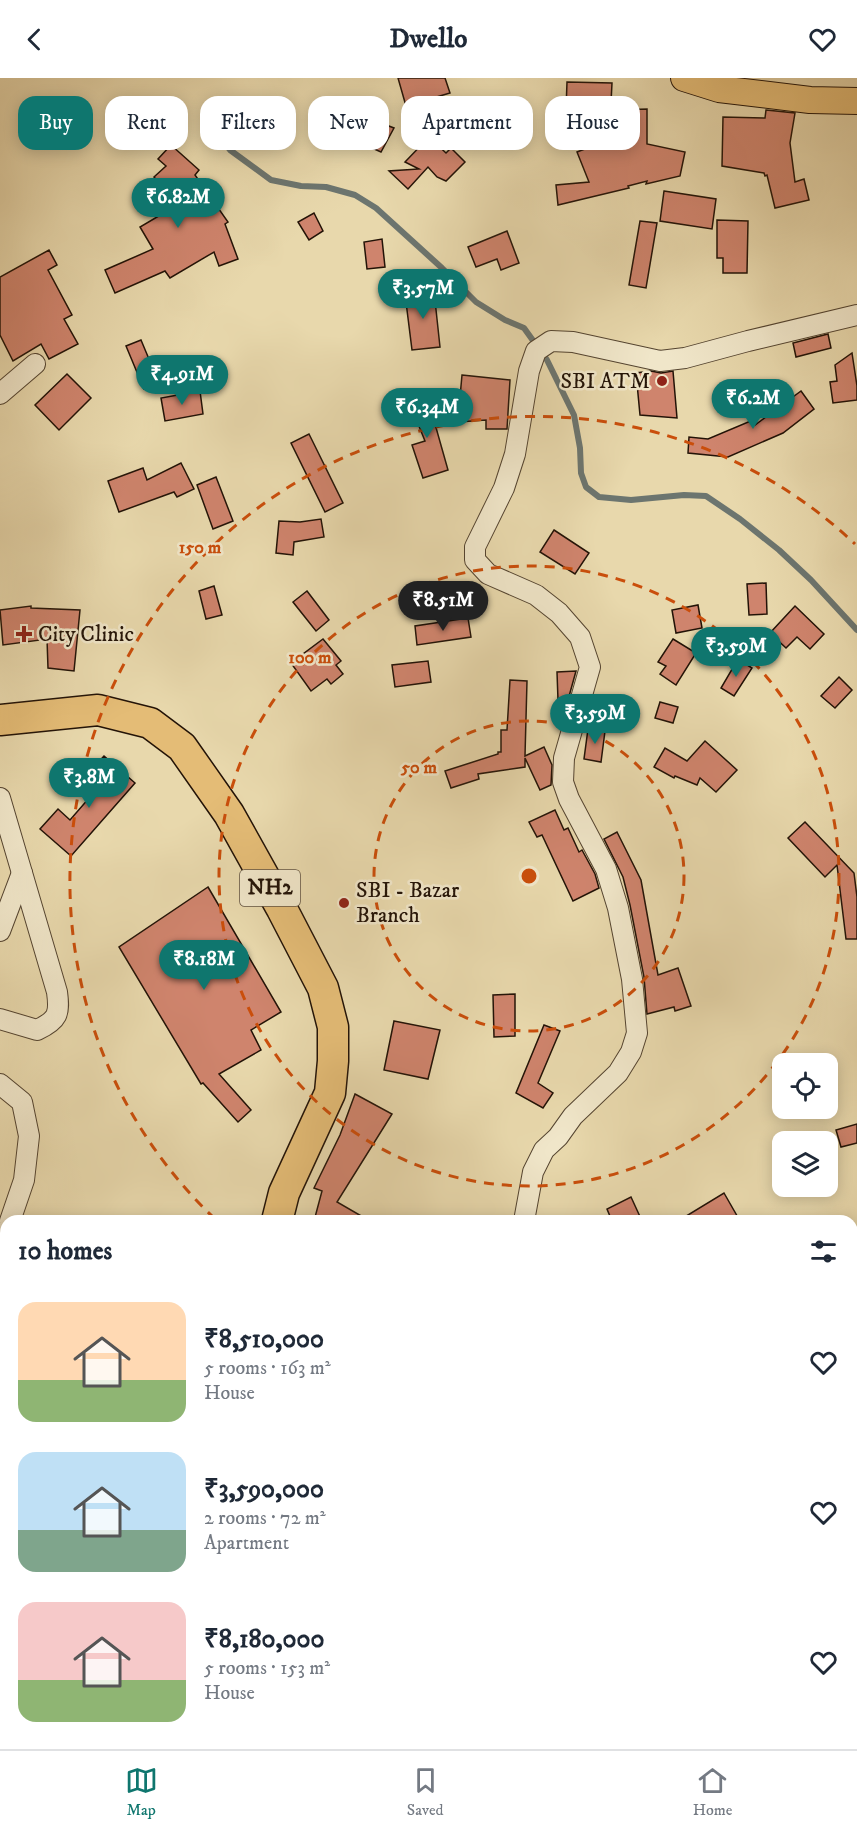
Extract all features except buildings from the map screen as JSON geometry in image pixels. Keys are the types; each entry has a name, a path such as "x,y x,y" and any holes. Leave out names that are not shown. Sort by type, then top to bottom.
{"highway":[{"name":"NH2","path":"0,720 60,712 98,710 150,723 182,747 229,814 323,988 333,1027 330,1094 284,1193 278,1215"}],"main road":[{"path":"684,78 718,89 810,100 857,101"}],"street":[{"path":"525,1215 533,1172 544,1150 558,1137 573,1116 618,1073 631,1052 637,1033 632,979 618,908 606,869 569,799 563,782 564,758 590,667 580,637 560,613 536,595 488,574 475,560 474,548 504,488 516,454 529,371 536,351 551,341 573,342 660,361 685,358 748,340 857,315"},
{"path":"0,394 35,364"},
{"path":"0,798 57,992 59,1007 52,1023 37,1030 0,1019"},
{"path":"0,932 21,873"},
{"path":"0,1084 22,1102 29,1136 24,1180 11,1215"}],"waterway":[{"path":"230,150 271,180 301,186 326,187 355,195 376,208 476,302 505,320 524,328 547,360 574,415 580,448 581,473 586,487 599,497 631,500 684,495 706,496 779,550 811,580 857,630"}],"place":[{"name":"SBI ATM","path":"662,381"},
{"name":"City Clinic","path":"24,634"},
{"name":"SBI - Bazar Branch","path":"344,903"}]}
